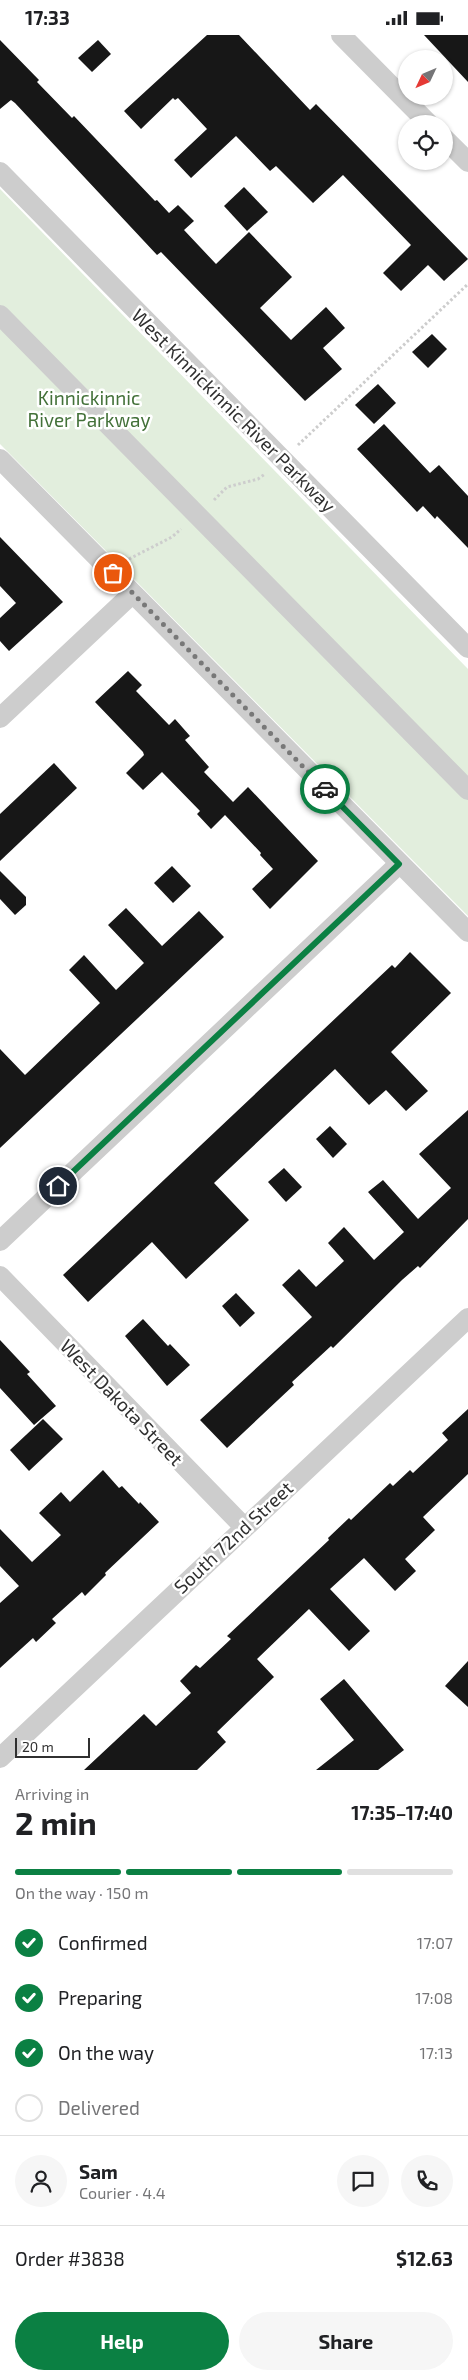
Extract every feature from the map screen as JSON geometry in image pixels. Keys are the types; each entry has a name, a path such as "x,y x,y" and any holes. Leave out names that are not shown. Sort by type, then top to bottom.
{"street":[{"path":"341,35 420,115"},
{"path":"453,147 468,162"},
{"name":"West Kinnickinnic River Parkway","path":"0,172 468,648"},
{"path":"0,315 468,790"},
{"path":"0,459 468,932"},
{"path":"0,719 132,594"},
{"path":"0,1241 399,864"},
{"name":"West Dakota Street","path":"0,1276 244,1527"},
{"name":"South 72nd Street","path":"0,1758 468,1318"}],"path":[{"path":"284,459 468,284"}],"green space":[{"name":"Kinnickinnic River Parkway","path":"0,189 468,669 468,916 0,444"}],"building":[{"path":"207,35 239,35 310,110 316,104 468,259 444,281 428,265 401,291 383,273 411,245 343,175 313,203 276,166 270,171 236,136 191,178 174,160 207,129 178,98 175,100 173,98 141,129 124,111"},
{"path":"424,35 468,35 468,82 453,66 453,50 438,50"},
{"path":"0,40 39,80 37,82 72,118 74,116 155,201 157,200 169,213 178,205 194,221 184,230 216,264 249,232 292,277 260,308 291,340 326,307 345,328 323,348 342,369 305,401 161,252 157,255 15,103 11,100 0,109"},
{"path":"98,40 111,54 92,72 78,58"},
{"path":"244,187 268,212 247,231 224,206"},
{"path":"432,334 447,349 428,368 412,352"},
{"path":"378,384 396,403 374,424 355,405"},
{"path":"384,424 430,473 439,465 468,496 468,548 437,516 435,519 423,506 417,512 357,449"},
{"path":"0,537 63,602 9,651 0,641 0,618 16,603 0,586"},
{"path":"128,671 142,685 136,691 169,725 175,719 190,736 185,740 209,767 204,772 233,802 248,787 318,861 270,909 252,889 273,869 260,855 261,853 225,815 211,829 197,814 200,811 162,772 143,790 126,773 144,755 143,752 95,702"},
{"path":"54,763 77,788 0,861 0,814"},
{"path":"172,866 191,886 173,903 154,883"},
{"path":"0,871 26,897 26,905 15,915 0,899"},
{"path":"126,908 162,946 199,911 224,937 0,1148 0,1049 25,1075 100,1003 69,970 84,955 116,990 144,963 108,925"},
{"path":"410,952 451,993 391,1052 428,1091 406,1111 386,1090 369,1105 335,1069 214,1183 249,1220 186,1279 152,1242 88,1302 63,1275 392,965 395,968"},
{"path":"468,1110 468,1219 420,1268 418,1266 402,1280 333,1348 331,1346 292,1382 294,1385 227,1448 200,1420 312,1317 282,1285 299,1269 316,1287 344,1261 328,1243 344,1227 374,1260 404,1232 368,1192 383,1180 418,1219 451,1188 419,1154"},
{"path":"330,1126 347,1144 333,1158 316,1139"},
{"path":"284,1168 302,1187 286,1202 268,1182"},
{"path":"236,1293 255,1313 240,1327 222,1306"},
{"path":"143,1319 168,1346 170,1344 190,1365 167,1386 125,1336"},
{"path":"0,1340 30,1372 27,1374 56,1406 34,1425 0,1388"},
{"path":"468,1409 468,1474 423,1517 435,1530 405,1559 416,1571 395,1591 364,1558 330,1589 370,1631 349,1651 309,1609 257,1659 274,1677 217,1732 226,1742 197,1770 84,1770 144,1714 156,1726 191,1693 180,1681 196,1665 200,1668 231,1639 227,1636 329,1540 328,1538 349,1518 351,1520 390,1483 393,1486 410,1470 413,1473 448,1440 442,1433"},
{"path":"43,1419 63,1439 29,1471 10,1450"},
{"path":"103,1470 119,1488 122,1486 159,1522 105,1573 106,1575 85,1596 82,1592 52,1619 56,1623 36,1642 33,1638 0,1668 0,1603 19,1586 0,1566 0,1529 32,1562 61,1535 39,1513 61,1492 70,1502"},
{"path":"468,1661 468,1707 445,1686"},
{"path":"344,1679 404,1750 378,1770 316,1770 354,1740 320,1699"}],"way so far":[{"path":"113,573 325,789"}],"route":[{"path":"58,1186 399,864 325,789"}]}
